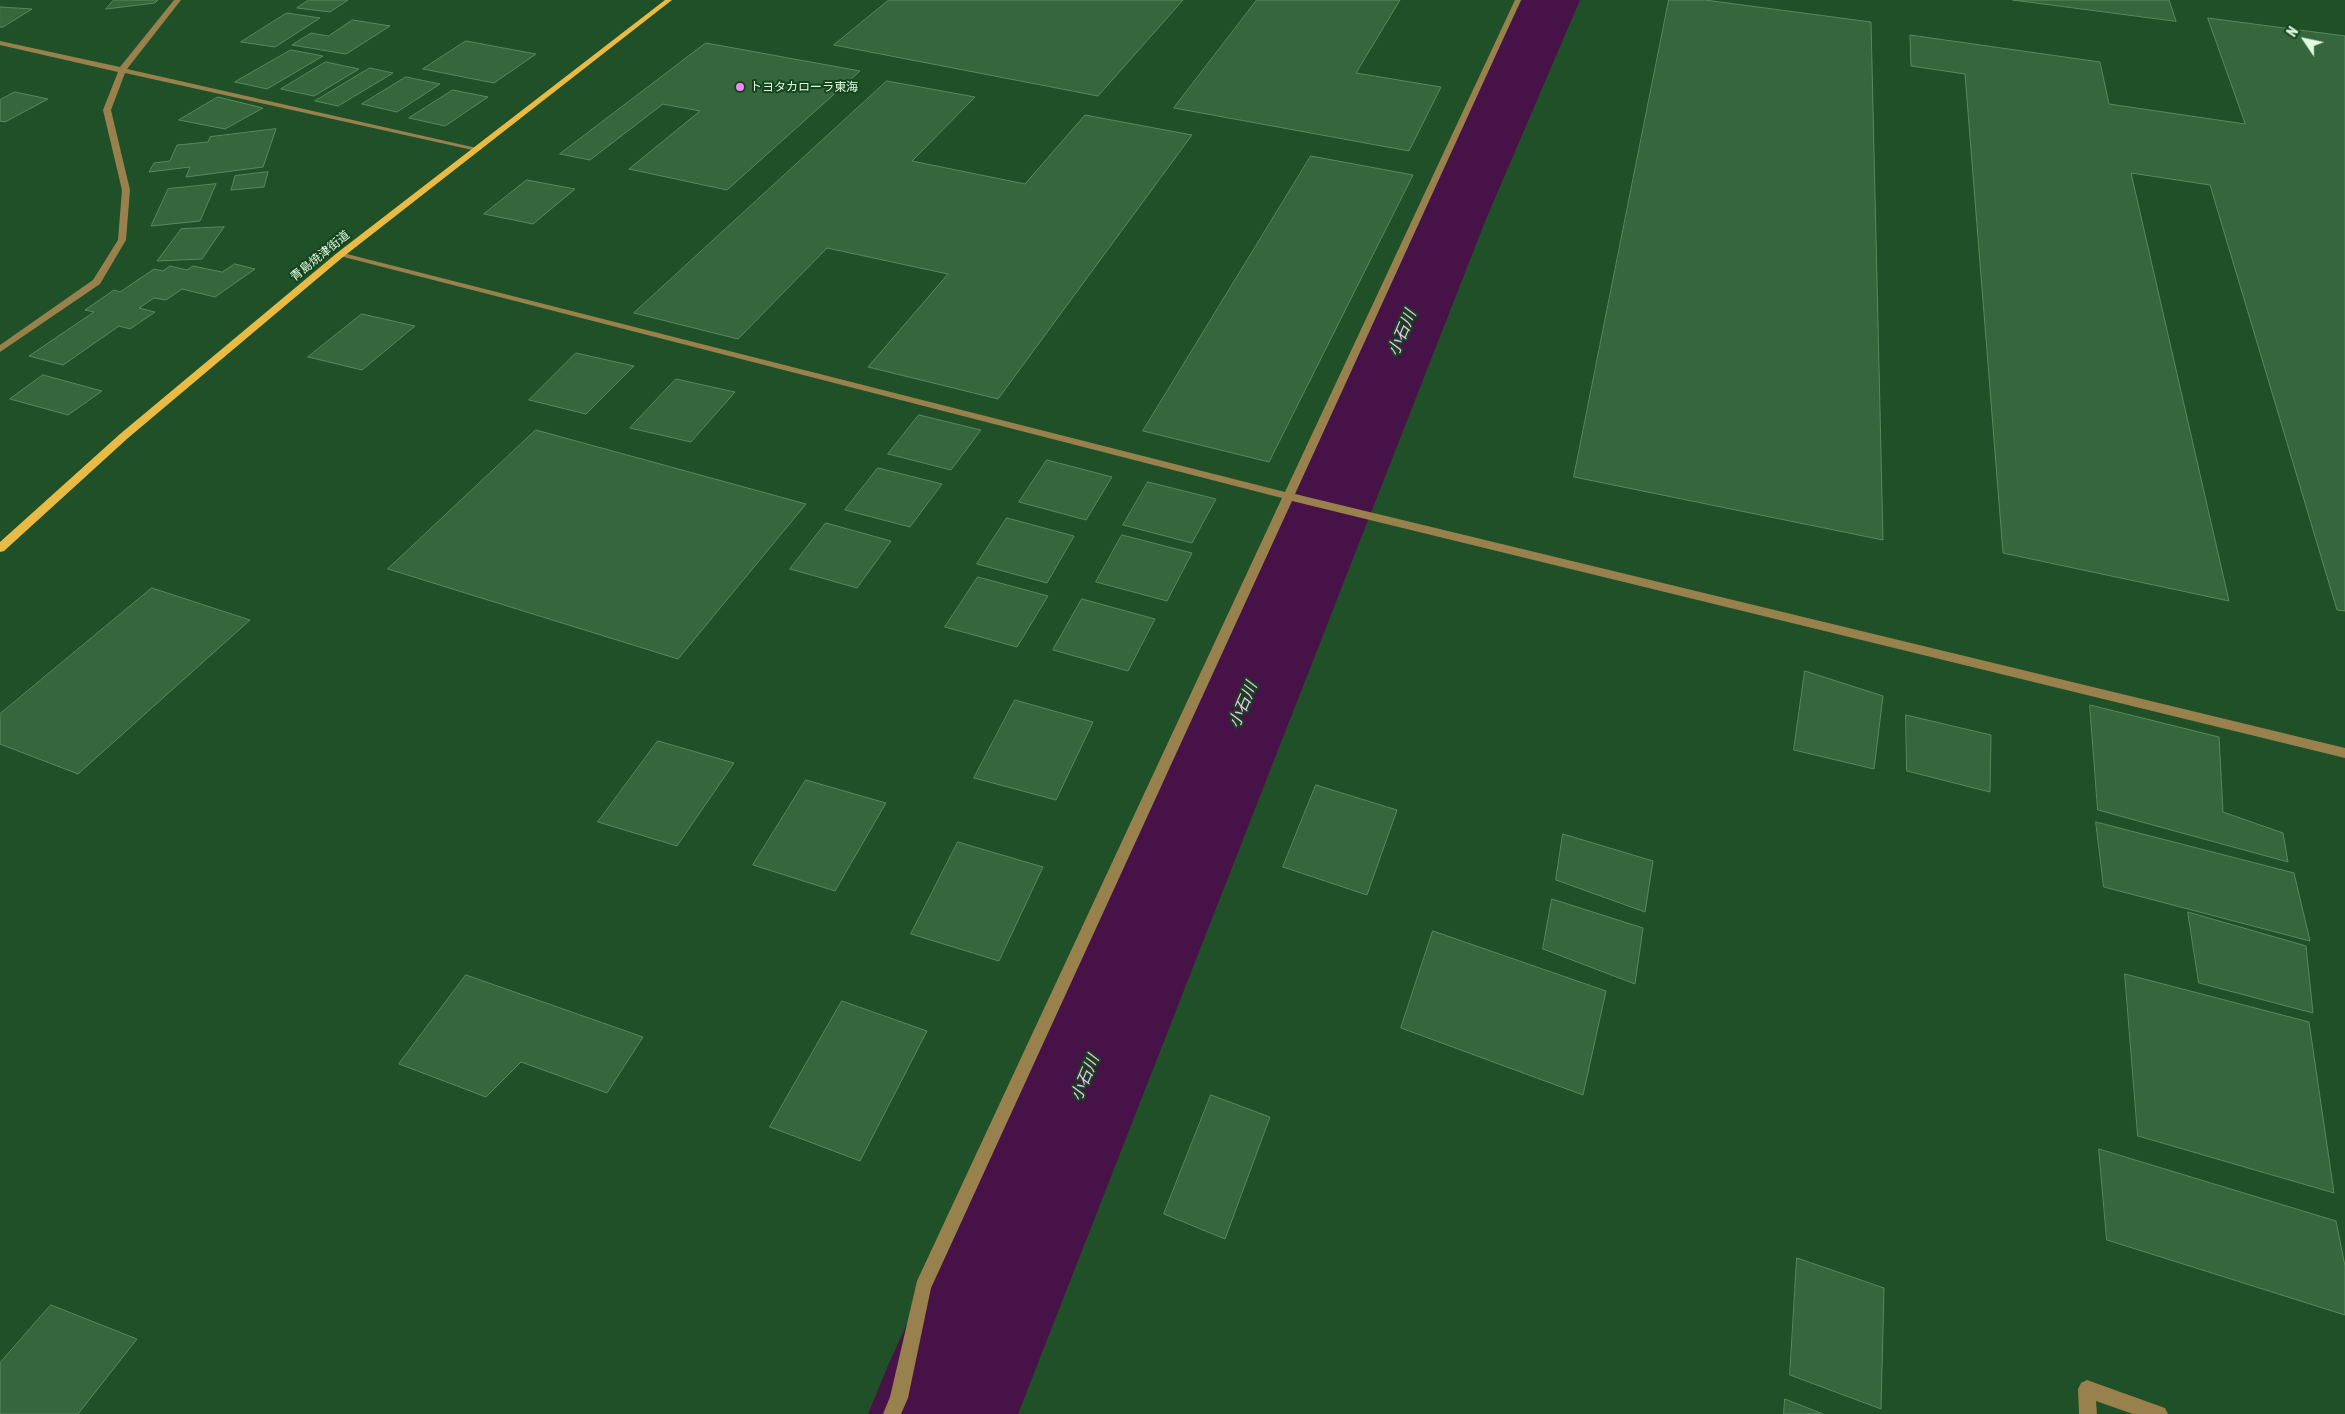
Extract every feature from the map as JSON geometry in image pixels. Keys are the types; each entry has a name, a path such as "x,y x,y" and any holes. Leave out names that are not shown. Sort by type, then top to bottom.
{"main road":[{"name":"青島焼津街道","path":"0,548 124,436 340,255 670,0"}],"street":[{"path":"0,349 98,282 122,240 126,190 107,110 123,70 178,0"},
{"path":"892,1414 900,1398 923,1287 1287,496 1518,0"},
{"path":"0,44 477,149"},
{"path":"340,255 1287,496 2345,753"},
{"path":"2088,1414 2087,1389 2159,1414"}],"building":[{"path":"114,0 158,0 155,3 106,9"},
{"path":"309,0 348,0 330,12 297,8"},
{"path":"889,0 1183,0 1098,96 834,45"},
{"path":"1257,0 1400,0 1356,73 1441,87 1409,151 1174,108"},
{"path":"1669,0 1705,0 1871,22 1883,540 1574,477"},
{"path":"2013,0 2169,0 2176,21"},
{"path":"0,7 32,9 0,27"},
{"path":"287,13 320,18 275,47 241,42"},
{"path":"2208,18 2345,36 2345,611 2337,610 2210,185 2131,173 2229,601 2003,553 1965,74 1911,66 1910,35 2100,62 2109,104 2245,124"},
{"path":"353,20 390,26 346,54 292,45 311,33 328,36"},
{"path":"466,41 536,54 494,83 423,69"},
{"path":"706,43 860,71 727,190 629,169 700,111 663,104 590,160 560,154"},
{"path":"291,50 323,56 267,89 235,82"},
{"path":"326,62 359,69 314,96 281,89"},
{"path":"370,68 393,73 338,106 315,101"},
{"path":"406,77 440,84 397,112 362,104"},
{"path":"887,81 975,97 912,161 1025,184 1085,115 1192,135 998,399 868,367 948,274 827,248 738,339 634,313"},
{"path":"453,90 488,97 445,126 409,118"},
{"path":"15,92 48,99 5,122 0,121 0,100"},
{"path":"218,97 263,108 225,129 179,120"},
{"path":"276,129 263,167 186,177 190,167 149,172 154,163 170,161 177,145 208,142 210,137"},
{"path":"1311,156 1413,175 1269,462 1143,431"},
{"path":"268,172 264,187 231,190 235,176"},
{"path":"527,180 575,189 533,224 484,214"},
{"path":"216,184 200,221 151,226 168,189"},
{"path":"224,227 202,259 157,261 181,229"},
{"path":"235,264 255,269 215,297 182,289 166,300 154,298 139,308 155,312 130,329 119,326 63,365 29,356 94,312 85,310 114,290 120,292 154,269 163,271 170,266 187,270 193,266 222,272"},
{"path":"362,314 415,326 362,370 308,357"},
{"path":"576,353 634,366 586,414 529,400"},
{"path":"43,375 102,391 68,415 10,399"},
{"path":"676,379 735,392 691,442 630,428"},
{"path":"919,415 981,430 951,470 888,454"},
{"path":"536,430 806,504 678,659 388,569"},
{"path":"1047,460 1112,477 1086,520 1019,502"},
{"path":"878,468 942,484 910,527 845,510"},
{"path":"1148,482 1216,499 1192,543 1123,525"},
{"path":"1007,518 1074,536 1047,583 977,564"},
{"path":"826,523 891,541 857,588 790,569"},
{"path":"1122,535 1192,553 1167,601 1096,582"},
{"path":"978,577 1048,596 1017,647 945,627"},
{"path":"152,588 250,620 78,774 0,744 0,714"},
{"path":"1082,599 1155,619 1128,671 1053,650"},
{"path":"1805,671 1883,696 1874,769 1794,750"},
{"path":"1015,700 1093,722 1056,800 974,778"},
{"path":"2090,705 2219,737 2223,812 2283,833 2288,862 2098,810"},
{"path":"1906,715 1991,735 1990,792 1907,771"},
{"path":"658,741 734,763 677,846 598,822"},
{"path":"806,780 886,803 835,891 753,865"},
{"path":"1316,785 1397,810 1367,895 1283,867"},
{"path":"2096,822 2294,873 2310,941 2104,887"},
{"path":"1563,834 1653,861 1645,912 1556,880"},
{"path":"958,842 1043,867 999,961 911,934"},
{"path":"1552,899 1643,928 1635,984 1543,949"},
{"path":"2188,912 2306,946 2313,1013 2199,983"},
{"path":"1433,931 1606,991 1583,1095 1401,1028"},
{"path":"2125,974 2309,1022 2334,1193 2138,1136"},
{"path":"466,975 643,1037 607,1093 521,1062 486,1097 399,1064"},
{"path":"842,1001 927,1031 860,1161 770,1127"},
{"path":"1211,1095 1270,1117 1225,1239 1164,1214"},
{"path":"2099,1149 2336,1221 2345,1266 2345,1315 2107,1240"},
{"path":"1797,1258 1884,1288 1881,1409 1790,1375"},
{"path":"51,1305 137,1339 78,1414 0,1414 0,1363"},
{"path":"1785,1399 1823,1414 1784,1414"}],"waterway":[{"name":"小石川","path":"943,1414 1450,219 1551,0"}],"place":[{"name":"トヨタカローラ東海","path":"740,87"}]}
